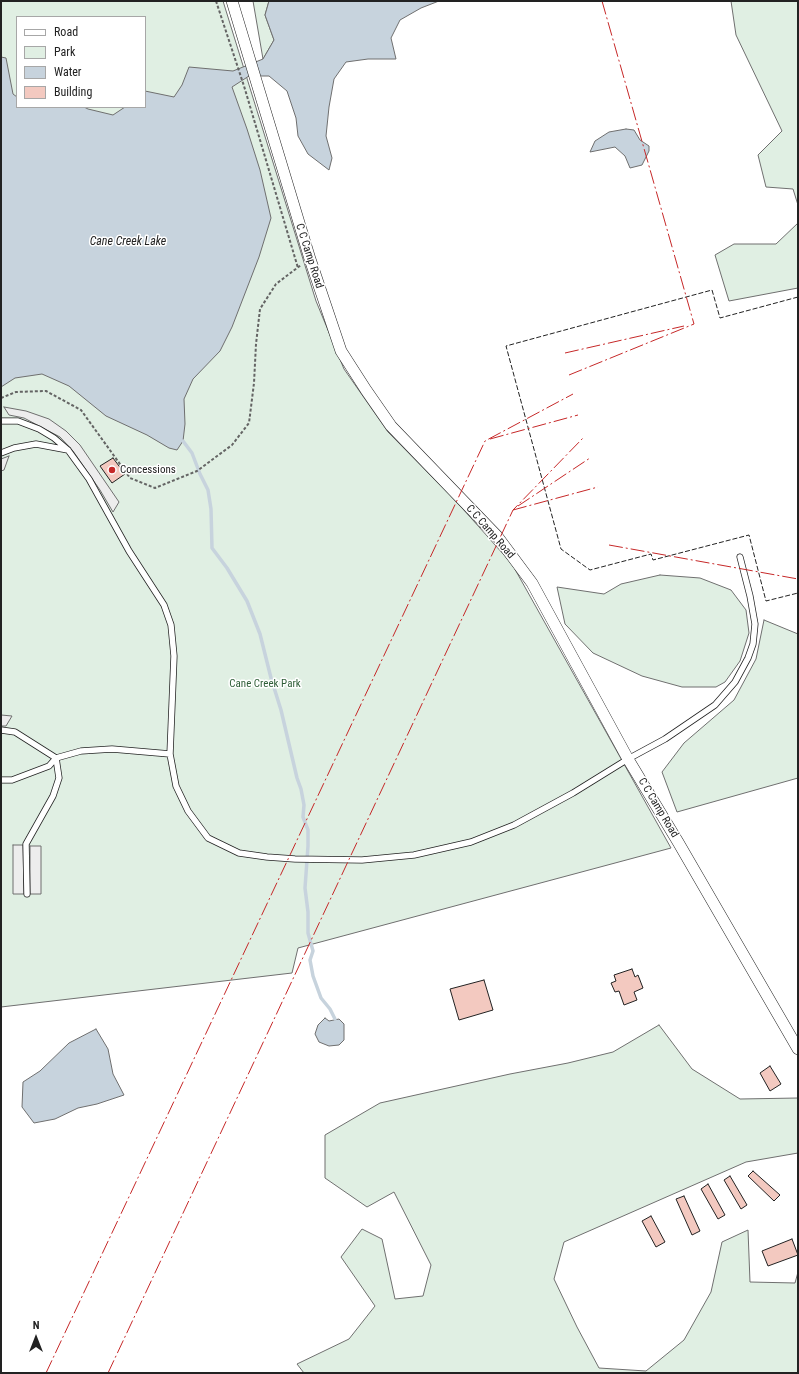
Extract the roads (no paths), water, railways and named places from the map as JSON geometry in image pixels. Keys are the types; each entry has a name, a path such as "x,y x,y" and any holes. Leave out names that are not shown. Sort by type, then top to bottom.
{"street":[{"name":"C C Camp Road","path":"232,1 310,259 341,351 391,426 497,536 532,582 628,759 798,1049"}],"lane":[{"path":"1,421 18,420 39,429 54,438 68,450 89,479 128,551 164,606 171,624 174,656 170,754 176,786 188,811 208,838 239,852 267,857 362,860 414,855 470,842 514,825 573,793 628,759 665,739 715,705 735,682 748,658 753,644 756,624 740,557"},
{"path":"1,453 14,448 36,444 68,450"},
{"path":"1,730 16,732 56,758"},
{"path":"1,780 12,780 49,766 56,758 82,751 112,749 170,754"},
{"path":"27,894 26,844 53,796 58,778 56,758"}],"water":[{"name":"Cane Creek Lake","path":"269,1 439,1 421,8 400,20 391,38 396,59 368,59 346,62 334,79 326,136 332,158 329,170 308,154 298,136 296,118 287,91 269,76 249,76 232,87 260,170 271,218 259,257 232,327 220,351 193,379 184,399 185,424 183,441 177,450 169,448 147,435 106,416 69,386 42,374 15,378 1,387 1,57 6,58 13,94 16,96 16,108 86,108 113,115 124,108 146,108 146,91 174,97 182,85 189,67 233,71 263,59 274,40 265,15"},
{"path":"626,129 634,130 640,140 649,146 649,151 642,165 630,168 625,156 615,147 590,152 595,141 609,132"},
{"path":"325,1018 329,1021 339,1019 344,1024 344,1040 339,1045 329,1046 319,1042 315,1034 318,1025"},
{"path":"96,1029 108,1049 113,1074 124,1095 97,1104 78,1108 55,1119 34,1123 22,1107 23,1082 40,1071 69,1043"}],"waterway":[{"path":"183,441 192,453 208,490 211,509 212,548 227,568 247,601 260,634 281,710 301,789 304,805 303,817 308,830 305,888 308,912 308,933 313,951 310,960 313,976 321,998 330,1009 335,1019"}],"place":[{"name":"Concessions","path":"112,470"}],"park label":[{"name":"Cane Creek Park","path":"265,684"}]}
